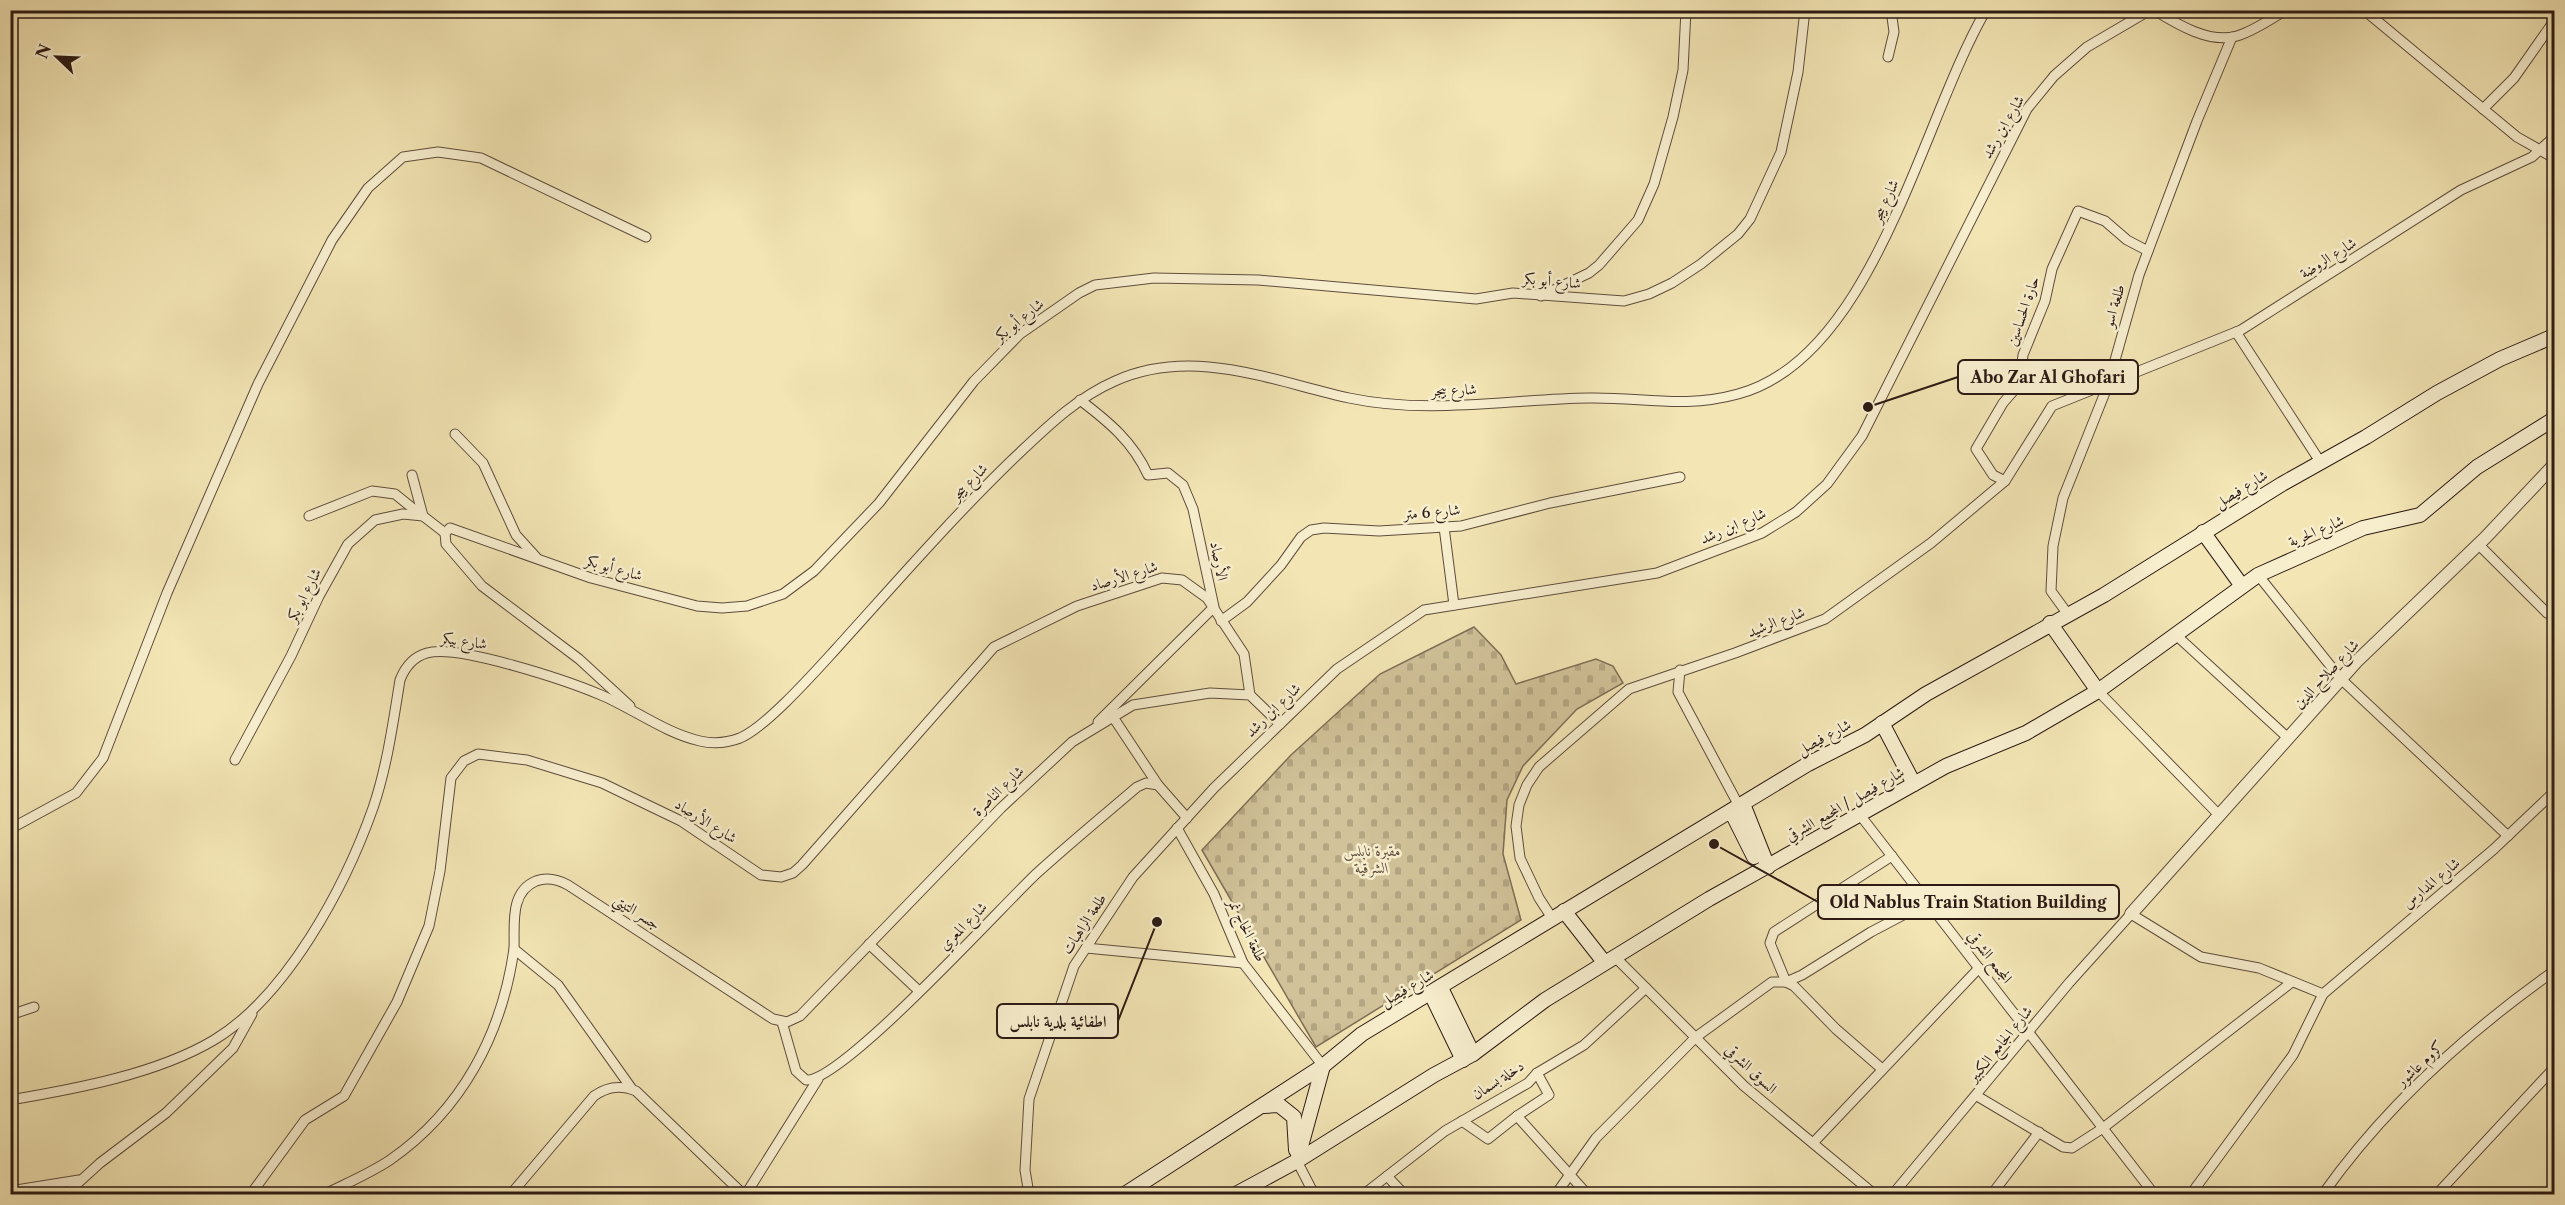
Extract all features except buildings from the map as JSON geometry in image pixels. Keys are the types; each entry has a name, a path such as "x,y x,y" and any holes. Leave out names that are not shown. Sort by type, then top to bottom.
{"main road":[{"name":"شارع فيصل","path":"1125,1194 1323,1066 1362,1034 1808,764 1882,723 1926,694 2067,613 2104,595 2203,532 2437,393 2500,359 2551,340"},
{"name":"شارع الحرية","path":"2098,691 2177,636 2258,575 2363,528 2420,515 2477,467 2554,419"},
{"path":"2203,532 2242,585"},
{"path":"2050,623 2098,691"},
{"name":"شارع فيصل / المجمع الشرقي","path":"1236,1194 1297,1161 1468,1057 1545,1000 1609,959 1764,868 1946,766 2026,733 2098,691"},
{"path":"1882,723 1914,784"},
{"path":"1738,807 1764,868"},
{"path":"1558,915 1609,959"},
{"path":"1436,991 1468,1057"},
{"path":"1297,1161 1323,1066"},
{"path":"1261,1106 1279,1105 1294,1116 1297,1161"}],"street":[{"path":"1541,296 1589,273 1599,265 1638,220 1654,184 1673,117 1683,70 1686,10"},
{"name":"شارع أبو بكر","path":"446,533 450,528 591,578 710,608 747,606 783,594 814,571 879,503 974,381 1020,334 1079,293 1095,285 1154,278 1258,280 1476,299 1514,293 1607,300 1634,299 1662,288 1691,271 1738,234 1750,219 1781,152 1798,72 1805,10"},
{"path":"1888,57 1894,32 1891,10"},
{"name":"شارع بيجر","path":"822,665 982,490 1054,420 1080,400 1110,383 1131,375 1155,369 1193,366 1252,372 1350,398 1419,406 1592,398 1680,403 1706,401 1760,387 1791,369 1810,351 1840,315 1863,278 1891,228 1951,83 1986,10"},
{"path":"2152,10 2210,36 2232,37 2286,10"},
{"name":"شارع ابن رشد","path":"1178,828 1214,788 1336,669 1424,610 1657,573 1762,533 1796,512 1827,484 1862,436 2027,109 2054,76 2087,47 2152,10"},
{"path":"2364,10 2517,137 2554,158"},
{"path":"2483,109 2514,78 2554,21"},
{"name":"طلعة اسو","path":"2067,613 2051,591 2053,546 2063,498 2108,385 2148,251 2220,62 2232,37"},
{"name":"شارع الروضة","path":"2108,385 2236,333 2462,190 2532,157 2554,137"},
{"path":"10,829 76,793 103,758 167,592 258,384 332,240 368,188 403,157 438,152 481,158 646,237"},
{"name":"حارة الحساسين","path":"2006,481 1993,475 1976,449 2020,378 2023,355 2045,301 2052,269 2078,211 2105,221 2127,240 2148,251"},
{"path":"2236,333 2321,463"},
{"name":"شارع الرشيد","path":"1558,915 1539,898 1520,858 1516,837 1519,805 1527,785 1539,767 1629,689 1825,619 1931,543 2006,481 2052,406 2108,385"},
{"name":"الأرصاد","path":"1080,400 1122,436 1138,454 1148,475 1168,473 1183,484 1193,508 1214,607"},
{"path":"455,434 483,464 516,535 538,559"},
{"name":"شارع صلاح الدين","path":"2131,914 2341,679 2478,544 2554,465"},
{"path":"412,475 423,516"},
{"name":"شارع 6 متر","path":"1221,621 1247,602 1281,565 1301,537 1311,530 1324,528 1379,531 1461,525 1550,503 1680,477"},
{"path":"309,516 372,491 395,494 446,533 446,544 482,586 579,659 638,714"},
{"name":"شارع ابو بكر","path":"235,760 348,544 375,520 403,514 423,516"},
{"path":"1444,527 1454,605"},
{"path":"2478,544 2547,613"},
{"path":"2258,575 2341,679 2508,836"},
{"name":"شارع الأرصاد","path":"251,1194 305,1120 340,1100 348,1092 397,1002 429,926 440,871 452,778 459,766 470,757 478,754 527,760 602,783 681,821 755,872 768,877 781,877 793,873 802,865 994,647 1077,606 1162,578 1176,578 1190,585 1207,598 1244,654 1250,695"},
{"path":"1086,734 1214,607"},
{"path":"2177,636 2288,738"},
{"name":"شارع بيكر","path":"255,1008 283,978 304,948 359,843 385,767 400,680 404,670 413,659 425,653 439,651 501,662 572,684 665,728 699,741 721,742 734,740 754,730 822,665"},
{"path":"1680,670 1678,692 1738,807"},
{"path":"2098,691 2219,815"},
{"name":"شارع الناصرة","path":"782,1022 800,1016 1001,808 1071,742 1133,705 1210,693 1250,695"},
{"path":"1250,695 1280,724"},
{"path":"1113,717 1158,784 1187,818"},
{"name":"شارع المعري","path":"818,1079 866,1043 1036,874 1140,785 1158,784"},
{"name":"شارع المدارس","path":"2323,994 2508,836 2554,792"},
{"name":"المجمع الشرقي","path":"1860,814 2154,1194"},
{"name":"طلعة الراهبات","path":"1029,1194 1025,1170 1029,1099 1074,966 1133,877 1178,828"},
{"name":"طلعة الحاج نمر","path":"1178,828 1214,894 1243,963 1323,1066"},
{"path":"1786,982 1771,945 1772,934 1892,856"},
{"name":"جسر التيتي","path":"325,1194 373,1170 404,1149 432,1124 457,1096 494,1030 506,995 514,948 516,904 521,892 537,881 556,879 568,885 773,1019 782,1022"},
{"path":"1786,982 1802,975 1871,932 1928,902"},
{"path":"2131,914 2202,957 2259,968 2323,994 2293,1055 2191,1194"},
{"name":"شارع الجامع الكبير","path":"1893,1194 2131,914"},
{"path":"869,944 919,991"},
{"path":"514,948 558,985 632,1089 745,1194 818,1079"},
{"path":"1086,948 1243,963"},
{"name":"السوق الشرقي","path":"1609,959 1646,988 1744,1086 1874,1194"},
{"path":"1813,1143 1979,968"},
{"name":"كروم عاشور","path":"2323,1194 2360,1147 2407,1097 2480,1028 2554,971"},
{"path":"1556,1194 1596,1138 1696,1037 1767,984 1779,981 1794,986 1836,1029 1882,1069"},
{"path":"1977,1096 2063,1147 2072,1148 2103,1128 2292,982"},
{"name":"دخلة بسمان","path":"1364,1194 1445,1131 1528,1083 1537,1072 1584,1045 1646,988"},
{"path":"10,1015 34,1007"},
{"path":"10,1100 94,1084 170,1060 214,1040 255,1008"},
{"path":"66,1194 79,1180 166,1113 183,1097 232,1048 255,1008"},
{"path":"782,1022 796,1071 806,1080 818,1079"},
{"path":"2437,1194 2554,1068"},
{"path":"1462,1121 1488,1138 1549,1095 1537,1072"},
{"path":"511,1194 600,1092 612,1087 632,1089"},
{"path":"1517,1116 1587,1194"},
{"path":"1992,1194 2039,1132"},
{"path":"1297,1161 1314,1194"},
{"path":"1387,1176 1404,1194"},
{"path":"10,1191 79,1180"}],"green space":[{"name":"مقبرة نابلس الشرقية","path":"1474,627 1501,655 1516,684 1596,659 1613,666 1623,683 1577,709 1523,766 1507,800 1503,854 1521,920 1316,1047 1202,850 1291,755 1380,674"}],"place":[{"name":"Abo Zar Al Ghofari","path":"1868,407"},
{"name":"Old Nablus Train Station Building","path":"1714,844"},
{"name":"اطفائية بلدية نابلس","path":"1157,922"}]}
